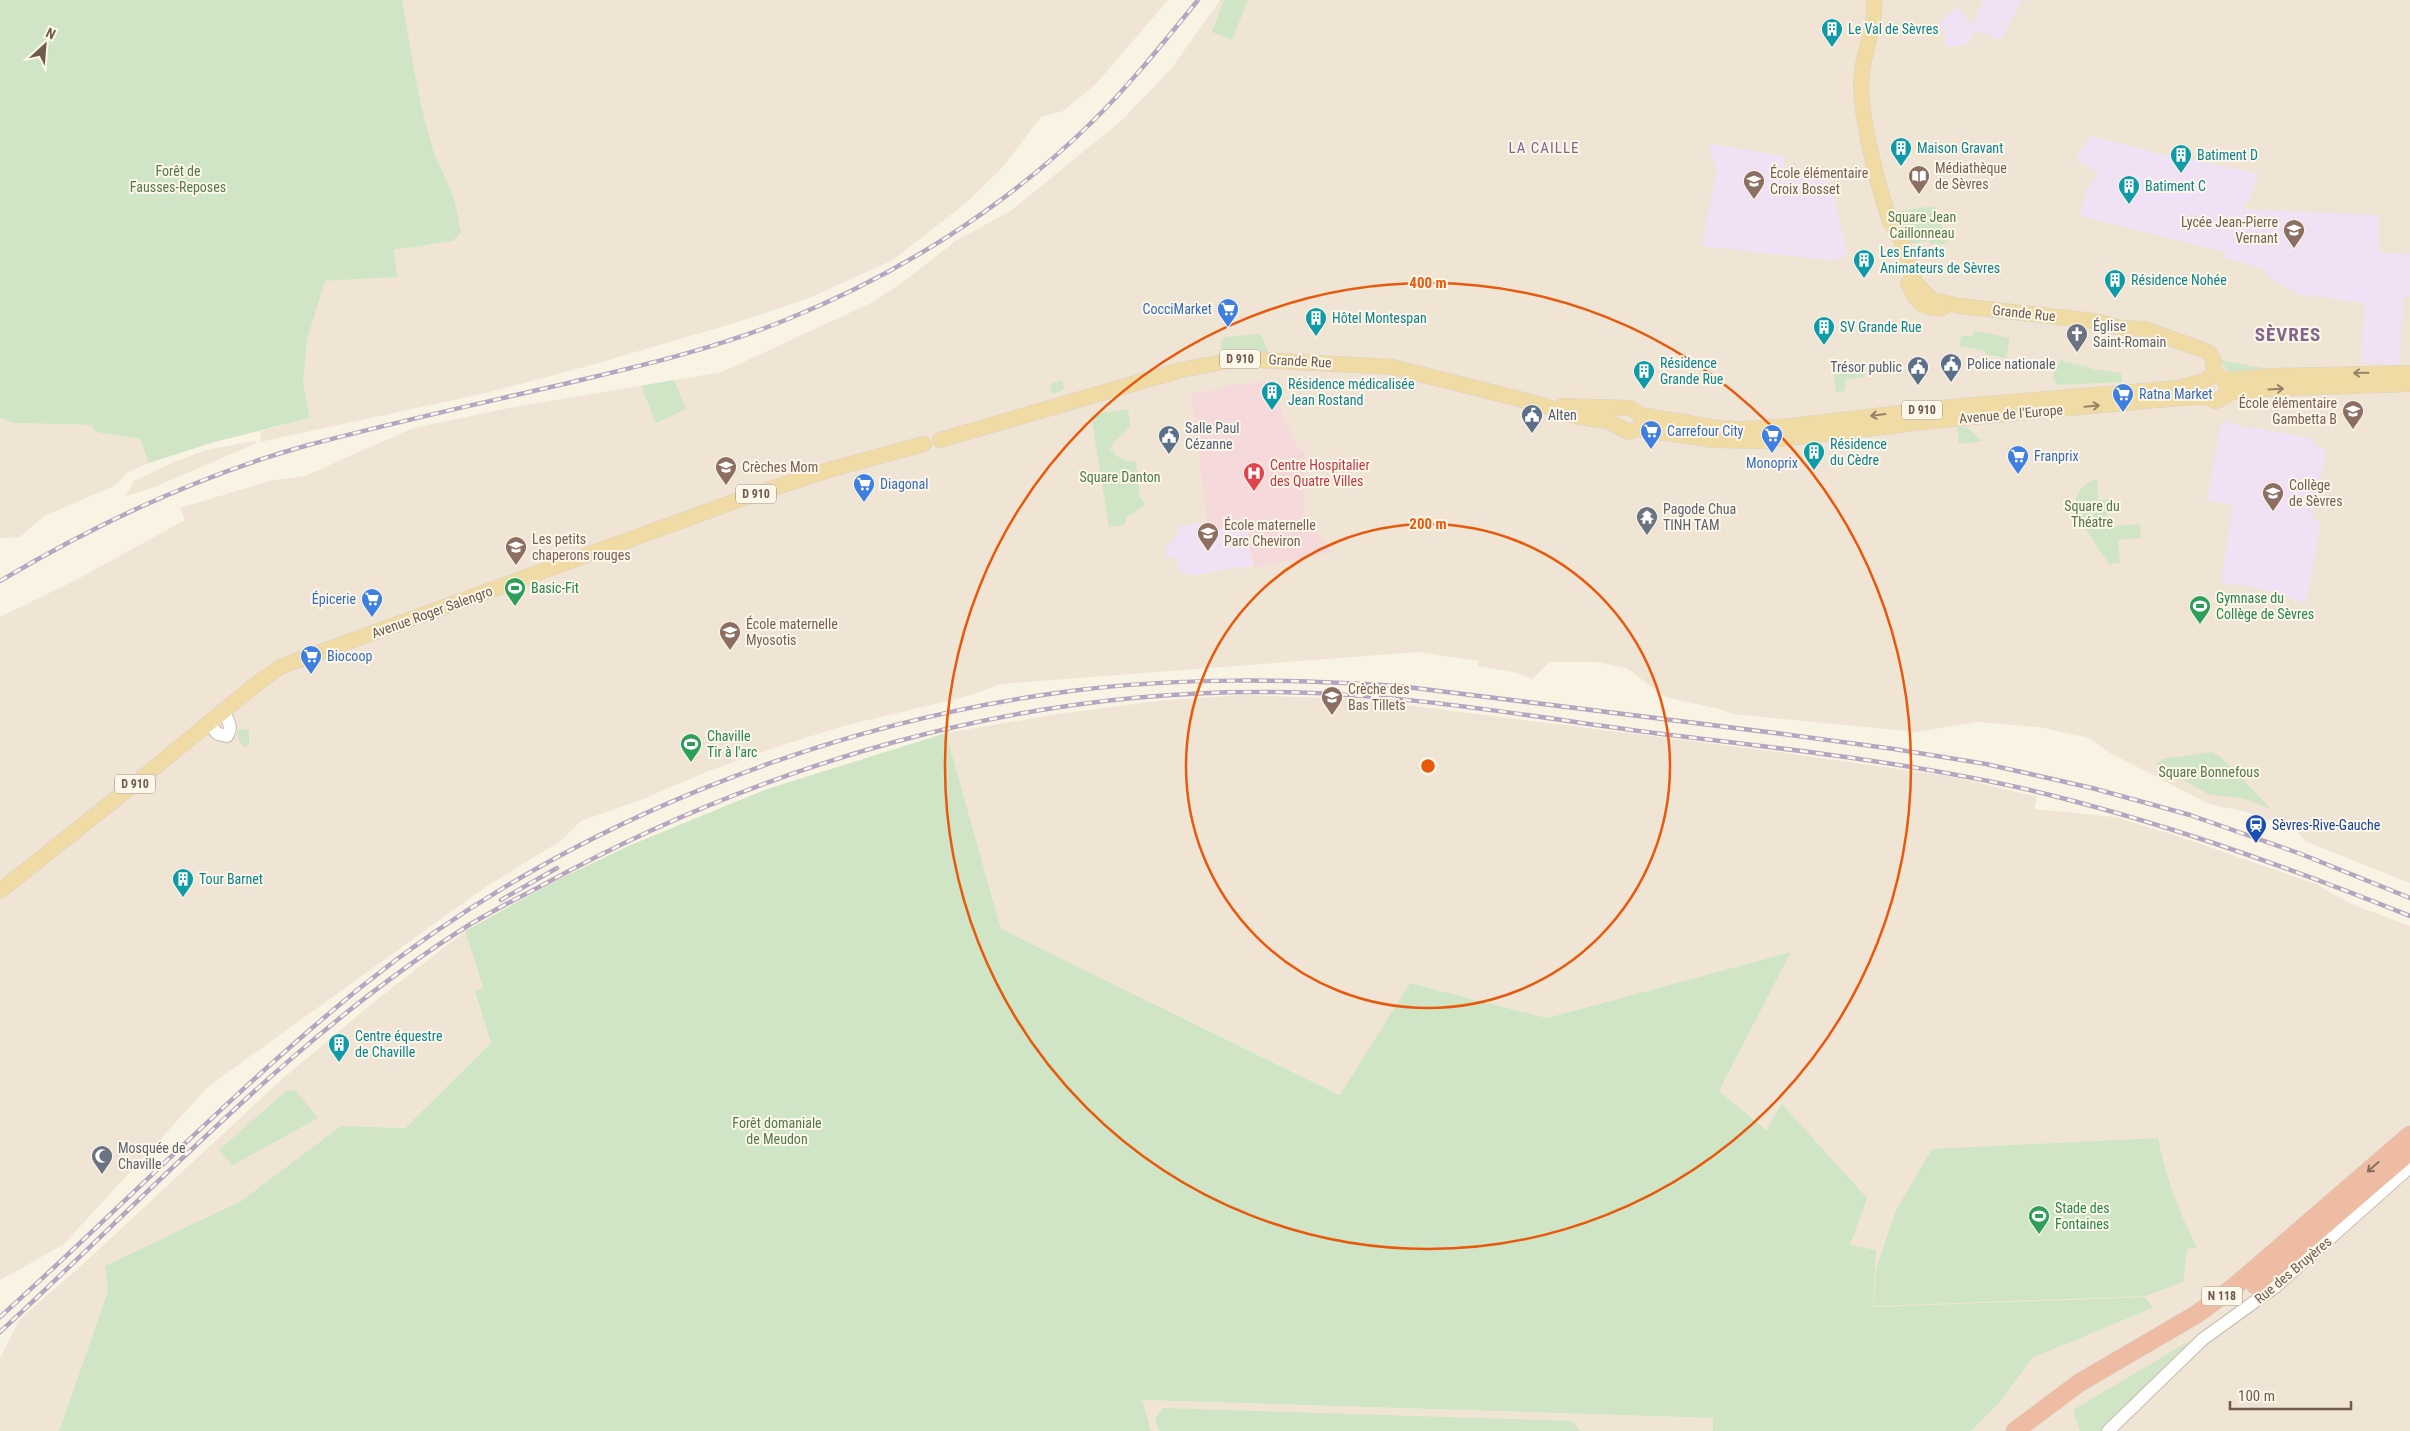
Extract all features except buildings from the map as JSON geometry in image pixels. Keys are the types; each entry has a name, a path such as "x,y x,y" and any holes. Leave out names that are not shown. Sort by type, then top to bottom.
{"highway":[{"name":"N 118","path":"2015,1431 2079,1383 2197,1314 2236,1286 2410,1135"},
{"name":"N 118","path":"2030,1431 2087,1390 2243,1295 2410,1151"}],"main road":[{"path":"1874,0 1874,24 1862,71 1862,98 1887,213"},
{"name":"Grande Rue","path":"1887,213 1904,247 1915,282 1932,300 1960,306 2094,321 2122,328 2145,329 2208,352 2213,359 2218,382"},
{"name":"Grande Rue","path":"1887,213 1908,283 1916,300 1924,307 1960,306"},
{"name":"Grande Rue","path":"942,440 1181,370 1239,359 1392,367 1543,405 1578,416 1608,421 1619,426"},
{"name":"D 910","path":"2218,382 2270,376 2410,373"},
{"path":"2206,397 2202,388 2218,382"},
{"name":"D 910","path":"2218,382 2267,389 2410,384"},
{"name":"Avenue de l'Europe","path":"2218,382 2225,397 2216,401 2206,397 1967,418 1762,441 1714,440 1639,422 1744,429 1799,425 1971,405 2179,388 2218,382"},
{"name":"Grande Rue","path":"1543,405 1623,409"},
{"name":"D 910","path":"1619,426 1628,432 1639,422 1631,408 1623,409"},
{"path":"1619,426 1618,416 1623,409"},
{"name":"Avenue Roger Salengro","path":"0,891 224,712 266,676 290,663 755,494 832,469 924,444 928,450 934,450 942,440"}],"street":[{"path":"209,724 218,734 227,736 230,732 230,724 224,712"},
{"name":"Rue des Bruyères","path":"2108,1431 2203,1339 2275,1287 2410,1167"}],"shaded area":[{"path":"402,0 1168,0 1096,84 1063,111 1041,117 1001,169 966,203 893,260 809,298 738,322 595,364 486,393 260,442 261,431 310,418 303,382 307,340 325,281 397,277 394,250 453,241 453,195 434,153 420,101"},
{"path":"1220,0 2410,0 2410,883 2305,841 2296,830 2243,811 2209,804 2110,753 2090,738 2038,727 1977,722 1916,732 1732,714 1719,709 1665,697 1627,668 1596,662 1550,662 1532,679 1518,673 1478,666 1478,661 1418,652 1000,684 971,695 840,727 783,745 711,770 641,800 581,821 562,840 484,888 209,1086 63,1245 0,1280 0,617 76,580 185,520 180,508 269,481 305,476 413,428 509,408 722,372 873,302 900,284 957,240 1009,212 1120,122 1171,69"},
{"path":"1983,0 2022,0 2000,41 1982,32 1977,34 1975,30 1972,38 1965,45 1945,47 1945,32 1938,24 1958,7 1971,23 1977,20 1976,16"},
{"name":"Lycée Jean-Pierre Vernant","path":"2091,136 2162,154 2258,173 2250,199 2241,209 2379,215 2379,252 2410,254 2410,297 2404,297 2399,364 2361,363 2365,303 2297,294 2271,279 2262,268 2225,258 2225,252 2080,216 2087,189 2098,173 2075,159"},
{"name":"École élémentaire Croix Bosset","path":"1710,144 1784,156 1784,174 1823,172 1824,181 1829,182 1834,198 1848,254 1836,260 1826,260 1702,246 1717,169 1709,148"},
{"name":"Centre Hospitalier des Quatre Villes","path":"1268,382 1298,447 1306,454 1304,515 1332,552 1254,568 1246,524 1208,530 1191,394 1222,389 1226,385"},
{"path":"0,418 13,423 91,425 97,432 140,439 149,463 128,472 116,485 44,516 20,537 0,538"},
{"name":"Collège de Sèvres","path":"2227,421 2249,429 2252,427 2310,438 2318,447 2326,450 2312,519 2320,521 2315,559 2305,603 2254,587 2221,583 2233,505 2207,500 2221,425"},
{"path":"254,441 257,443 155,487 126,496 134,481 174,462 206,450"},
{"name":"École maternelle Parc Cheviron","path":"1207,522 1209,530 1246,524 1253,565 1190,576 1190,573 1180,572 1176,556 1167,558 1165,547 1178,535 1178,527"},
{"path":"1243,695 1359,699 1785,753 1954,777 2037,797 2034,809 2115,817 2174,835 2316,884 2351,904 2410,926 2410,1431 1971,1431 2001,1401 2032,1358 2153,1308 2145,1297 1873,1307 1876,1250 1850,1246 1780,1103 1768,1130 1719,1091 1791,952 1547,1018 1410,983 1341,1095 1001,929 946,733 1058,714 1157,701"},
{"path":"465,931 483,987 475,993 491,1043 405,1128 341,1126 241,1201 105,1266 108,1291 59,1431 0,1431 0,1358 20,1319 82,1265 281,1080 370,1005"},
{"path":"1142,1400 1713,1418 1713,1431 1151,1431"}],"green space":[{"name":"Forêt de Fausses-Reposes","path":"0,0 402,0 420,101 434,153 453,195 461,232 453,241 394,250 397,277 325,281 307,340 303,382 310,418 214,442 149,463 140,439 96,432 91,425 13,423 0,418"},
{"path":"1224,0 1248,0 1232,40 1212,32"},
{"name":"Square Jean Caillonneau","path":"1934,206 1948,243 1930,244 1929,240 1910,244 1894,212"},
{"path":"1974,331 2010,338 2006,358 1985,354 1986,351 1959,346 1962,335 1972,337"},
{"path":"1258,334 1262,336 1268,352 1222,355 1221,341 1224,337"},
{"path":"2061,360 2073,363 2074,365 2085,365 2085,368 2086,366 2093,369 2121,373 2122,382 2058,385 2055,382 2054,375 2055,369"},
{"path":"2220,360 2263,368 2264,371 2233,374 2225,368"},
{"path":"1864,362 1865,377 1847,379 1845,391 1836,392 1833,365"},
{"path":"674,380 686,409 656,423 641,386"},
{"path":"1062,380 1064,389 1052,394 1050,384"},
{"name":"Square Danton","path":"1128,409 1130,427 1114,442 1110,450 1123,459 1136,462 1140,498 1146,504 1127,517 1124,525 1109,527 1091,415"},
{"path":"1957,426 1966,427 1982,441 1959,444"},
{"name":"Square du Théatre","path":"2097,478 2098,500 2111,499 2112,507 2106,507 2108,527 2140,524 2141,538 2118,540 2120,563 2109,564 2078,518 2076,511 2075,505 2078,494 2085,485"},
{"path":"239,729 249,730 249,746 244,747 239,740 237,731"},
{"name":"Forêt domaniale de Meudon","path":"946,733 1001,929 1340,1095 1410,983 1547,1018 1791,952 1719,1091 1767,1130 1781,1103 1867,1198 1850,1245 1876,1250 1873,1307 2145,1297 2153,1308 2032,1358 2001,1401 1971,1431 1713,1431 1713,1418 1142,1400 1151,1431 59,1431 108,1291 105,1266 241,1201 341,1126 405,1128 491,1043 475,992 483,987 465,931 563,877 633,844 767,789"},
{"name":"Square Bonnefous","path":"2212,752 2221,757 2271,809 2245,799 2208,794 2156,764 2163,759"},
{"path":"295,1090 318,1118 233,1165 219,1150 286,1091"},
{"name":"Stade des Fontaines","path":"2158,1138 2165,1168 2174,1194 2197,1248 2187,1249 2183,1282 2145,1296 1874,1306 1876,1269 1896,1210 1932,1149"},
{"path":"2191,1340 2101,1431 2080,1431 2073,1410"},
{"path":"1163,1408 1571,1421 1581,1431 1159,1431 1155,1419"}],"railway":[{"path":"0,581 73,540 148,503 265,458 375,428 611,373 687,353 763,329 829,301 910,260 986,211 1022,184 1057,155 1119,94 1198,0"},
{"path":"0,1317 223,1108 314,1026 361,987 438,930 520,878 607,832 696,791 788,757 882,729 976,707 1112,686 1194,681 1317,682 1399,686 1783,734 1986,764 2092,788 2190,815 2301,854 2410,898"},
{"path":"0,1332 226,1117 284,1065 405,968 469,925 624,843 712,804 802,770 894,742 987,720 1082,704 1177,694 1321,693 1464,706 1654,733 1838,756 1976,778 2071,800 2218,844 2410,916"},
{"path":"501,900 557,868"}],"place":[{"name":"Le Val de Sèvres","path":"1832,48"},
{"name":"Maison Gravant","path":"1901,167"},
{"name":"Batiment D","path":"2181,174"},
{"name":"Médiathèque de Sèvres","path":"1919,195"},
{"name":"École élémentaire Croix Bosset","path":"1754,200"},
{"name":"Batiment C","path":"2129,205"},
{"name":"Lycée Jean-Pierre Vernant","path":"2294,249"},
{"name":"Les Enfants Animateurs de Sèvres","path":"1864,279"},
{"name":"Résidence Nohée","path":"2115,299"},
{"name":"CocciMarket","path":"1228,328"},
{"name":"Hôtel Montespan","path":"1316,337"},
{"name":"SV Grande Rue","path":"1824,346"},
{"name":"Église Saint-Romain","path":"2077,353"},
{"name":"Police nationale","path":"1951,383"},
{"name":"Trésor public","path":"1918,386"},
{"name":"Résidence Grande Rue","path":"1644,390"},
{"name":"Résidence médicalisée Jean Rostand","path":"1272,411"},
{"name":"Ratna Market","path":"2123,413"},
{"name":"École élémentaire Gambetta B","path":"2353,430"},
{"name":"Alten","path":"1532,434"},
{"name":"Carrefour City","path":"1651,450"},
{"name":"Monoprix","path":"1772,454"},
{"name":"Salle Paul Cézanne","path":"1169,455"},
{"name":"Résidence du Cèdre","path":"1814,471"},
{"name":"Franprix","path":"2018,475"},
{"name":"Crèches Mom","path":"726,486"},
{"name":"Centre Hospitalier des Quatre Villes","path":"1254,492"},
{"name":"Diagonal","path":"864,503"},
{"name":"Collège de Sèvres","path":"2273,512"},
{"name":"Pagode Chua TINH TAM","path":"1647,536"},
{"name":"École maternelle Parc Cheviron","path":"1208,552"},
{"name":"Les petits chaperons rouges","path":"516,566"},
{"name":"Basic-Fit","path":"515,607"},
{"name":"Épicerie","path":"372,618"},
{"name":"Gymnase du Collège de Sèvres","path":"2200,625"},
{"name":"École maternelle Myosotis","path":"730,651"},
{"name":"Biocoop","path":"311,675"},
{"name":"Crèche des Bas Tillets","path":"1332,716"},
{"name":"Chaville Tir à l'arc","path":"691,763"},
{"name":"Sèvres-Rive-Gauche","path":"2256,844"},
{"name":"Tour Barnet","path":"183,898"},
{"name":"Centre équestre de Chaville","path":"339,1063"},
{"name":"Mosquée de Chaville","path":"102,1175"},
{"name":"Stade des Fontaines","path":"2039,1235"}],"district":[{"name":"LA CAILLE","path":"1544,148"},
{"name":"SÈVRES","path":"2288,334"}]}
